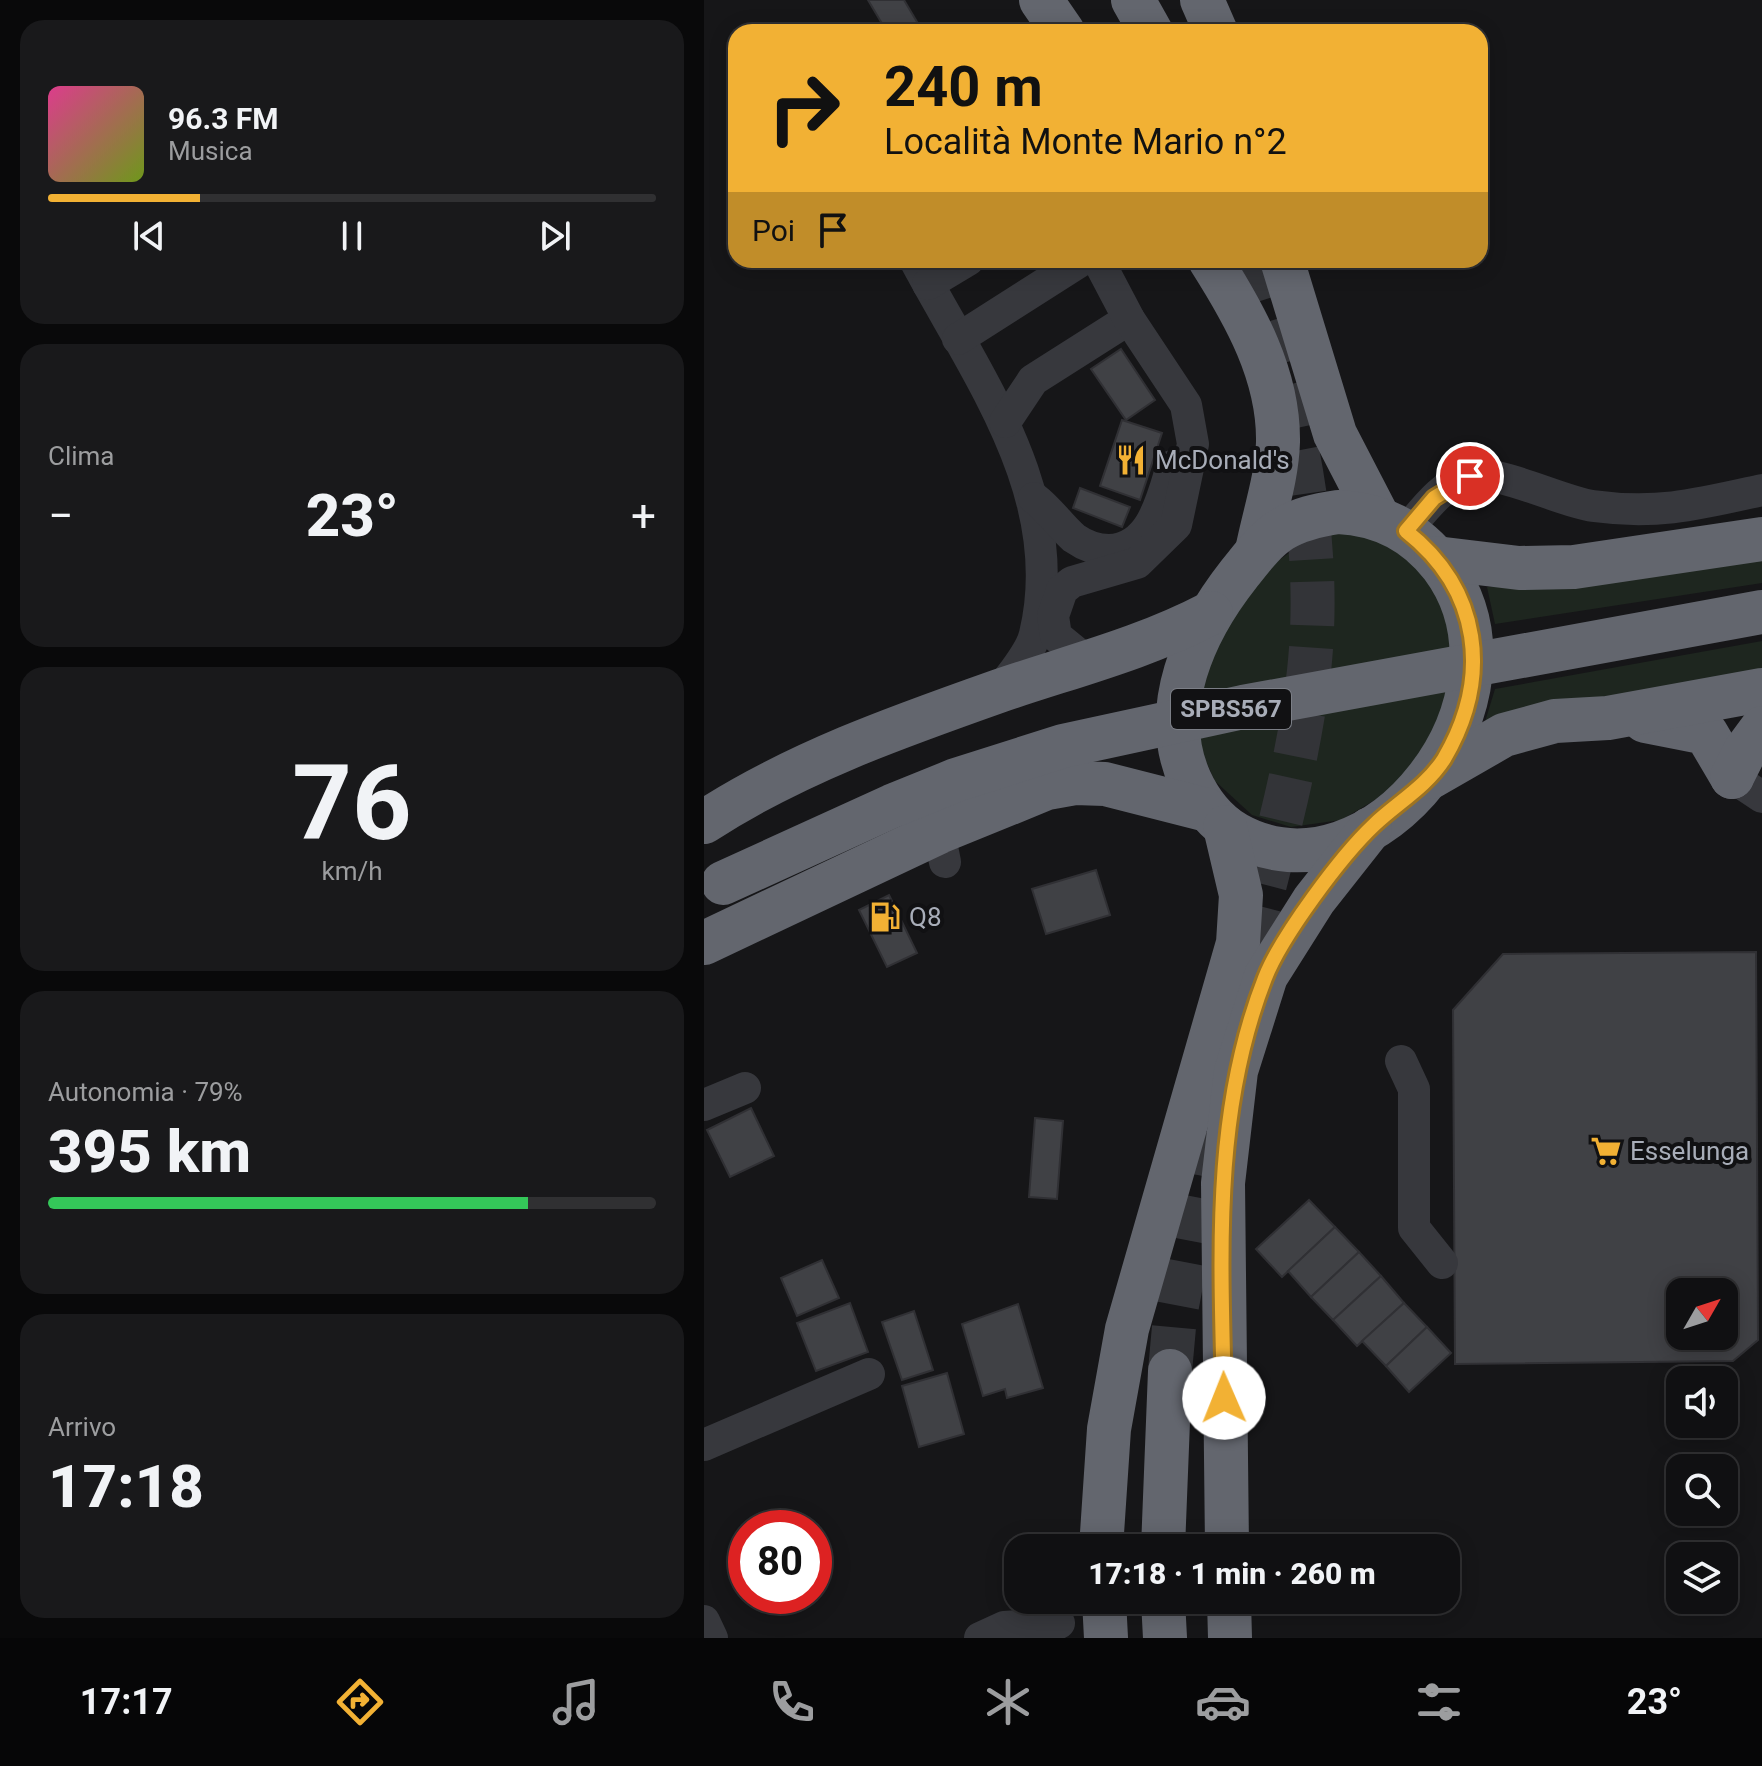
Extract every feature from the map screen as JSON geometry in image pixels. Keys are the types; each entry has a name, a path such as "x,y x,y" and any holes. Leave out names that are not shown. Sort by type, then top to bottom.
{"highway":[{"path":"1041,0 1060,24"},
{"path":"1049,0 1062,24"},
{"path":"1133,0 1146,24"},
{"path":"1202,0 1212,24"},
{"path":"1215,268 1253,335 1275,408 1278,443 1257,551"},
{"path":"1284,268 1335,434 1407,536 1467,610 1473,652 1465,707 1457,731 1429,778"},
{"path":"1102,1534 1109,1429 1127,1329 1238,943 1241,895 1216,819 1184,767 1175,729 1181,686 1211,613 1257,551 1279,532 1320,515 1359,513 1407,536 1519,568 1574,567 1762,539"},
{"name":"SPBS567","path":"714,888 918,796 1063,746 1259,704 1762,612"},
{"path":"704,822 803,764 1000,691 1161,639 1211,613"},
{"path":"1227,1534 1223,1183 1236,1071 1266,976 1314,900 1372,827 1429,778 1504,735 1555,721 1608,718 1762,690"},
{"path":"1608,718 1672,724 1706,733 1747,787"},
{"path":"1747,787 1745,751 1762,728"},
{"path":"735,937 942,847 1047,788 1075,783 1117,786 1216,819 1257,843 1302,848 1330,846 1372,827"},
{"path":"1164,1534 1170,1371"},
{"path":"1105,1614 1106,1638"},
{"path":"1164,1614 1165,1638"},
{"path":"1229,1614 1230,1638"}],"street":[{"path":"958,339 1069,268"},
{"path":"1089,663 1056,636 1053,616 1062,590 1072,582 1137,563 1176,525 1193,444 1186,405 1129,319 1102,268"},
{"path":"921,272 1005,422 1036,513 1041,564 1035,636 1000,691"},
{"path":"1005,422 1033,380 1129,319"},
{"path":"1036,513 1052,512 1075,538 1098,550 1124,549 1142,537 1150,523 1174,460 1177,429 1171,404 1135,347 1129,319"},
{"path":"1407,536 1434,498 1451,485 1483,474 1591,506 1669,511 1762,490"},
{"path":"1036,513 1099,574"},
{"path":"1401,1061 1414,1089 1414,1228 1442,1263"},
{"path":"704,1105 745,1088"},
{"path":"704,1445 869,1374"},
{"path":"704,1621 712,1638"},
{"path":"980,1638 1004,1627 1059,1623"}],"shaded area":[{"path":"1357,530 1424,565 1452,608 1452,704 1395,788 1341,820 1291,827 1252,815 1215,781 1199,746 1203,672 1208,656 1264,570 1310,539"},
{"path":"1762,554 1762,583 1495,624 1487,587 1573,583"},
{"path":"1762,641 1762,672 1481,735 1495,689"}],"building":[{"path":"868,0 904,0 918,24 882,24"},
{"path":"1121,349 1155,400 1126,420 1091,369"},
{"name":"McDonald's","path":"1122,420 1162,433 1140,500 1100,486"},
{"path":"1080,488 1130,507 1122,527 1073,508"},
{"path":"1096,870 1110,915 1046,934 1032,889"},
{"path":"889,895 917,953 887,967 859,910"},
{"name":"Esselunga","path":"1756,952 1758,1340 1733,1361 1455,1364 1453,1010 1503,954"},
{"path":"751,1108 774,1156 730,1177 707,1130"},
{"path":"1035,1118 1063,1121 1057,1199 1029,1197"},
{"path":"1309,1200 1335,1227 1282,1277 1256,1249"},
{"path":"1335,1227 1359,1252 1311,1297 1288,1271"},
{"path":"1359,1252 1381,1276 1333,1320 1311,1297"},
{"path":"822,1260 839,1298 797,1316 781,1278"},
{"path":"1381,1276 1404,1303 1357,1346 1333,1320"},
{"path":"850,1303 868,1352 816,1371 797,1323"},
{"path":"1404,1303 1427,1327 1386,1366 1362,1341"},
{"path":"1018,1304 1043,1388 1007,1398 1005,1389 983,1396 962,1324"},
{"path":"914,1311 933,1370 902,1380 882,1322"},
{"path":"1427,1327 1451,1353 1409,1392 1386,1366"},
{"path":"947,1373 964,1434 919,1447 902,1386"}],"tunnel":[{"path":"1247,268 1289,411 1307,514 1312,566 1312,619 1304,706 1283,812 1248,950"},
{"path":"1170,1371 1175,1316 1213,1115"}],"place":[{"name":"McDonald's","path":"1131,460"},
{"name":"Q8","path":"885,917"},
{"name":"Esselunga","path":"1606,1151"}],"route":[{"path":"1224,1398 1223,1183 1236,1071 1266,976 1282,947 1314,900 1372,827 1429,778 1457,731 1472,672 1473,635 1467,610 1436,558 1406,531 1434,498 1470,476"}]}
